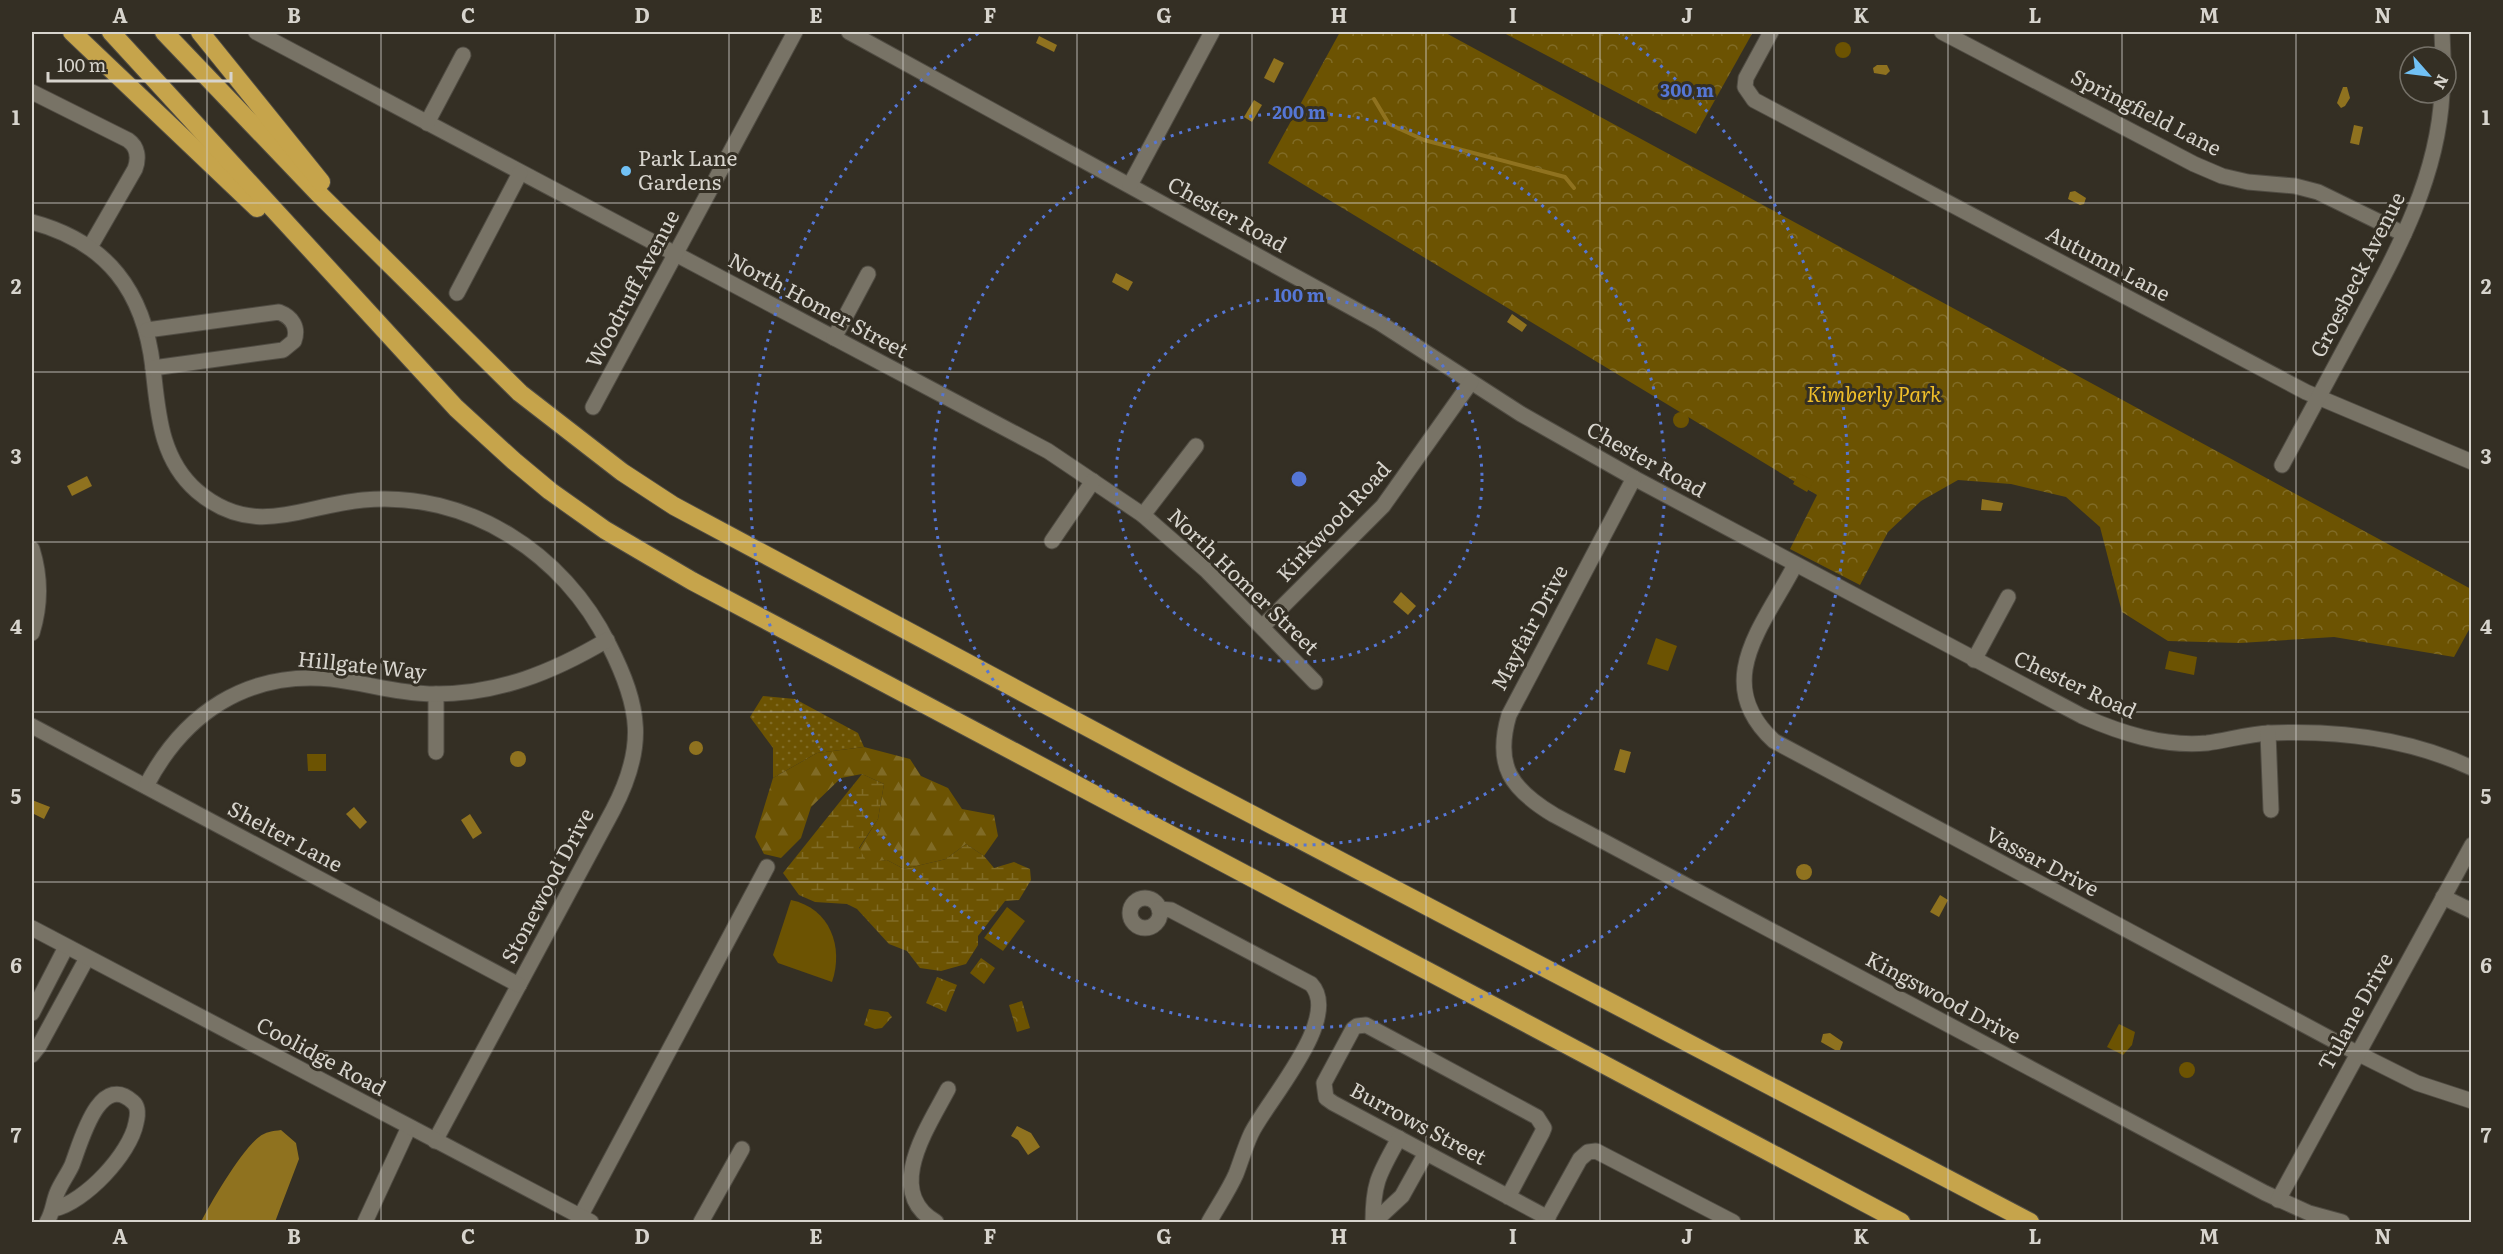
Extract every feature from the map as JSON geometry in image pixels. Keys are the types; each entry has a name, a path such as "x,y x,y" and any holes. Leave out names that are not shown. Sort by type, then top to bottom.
{"highway":[{"path":"72,32 363,309"},
{"path":"111,32 456,408 513,461 605,530 692,581 1901,1222"},
{"path":"164,32 318,193 520,393 622,472 674,506 761,554 2030,1222"},
{"path":"200,32 327,190 520,393"}],"street":[{"name":"North Homer Street","path":"256,32 1016,434 1093,481 1143,515 1206,570 1315,682"},
{"path":"282,46 289,32"},
{"name":"Woodruff Avenue","path":"593,408 795,32"},
{"name":"Chester Road","path":"849,32 1380,323 1559,436 1634,478 2082,716 2142,738 2173,743 2205,743 2268,733 2333,732 2373,737 2437,751 2472,768"},
{"path":"1130,185 1212,32"},
{"name":"Autumn Lane","path":"1772,32 1746,78 1745,87 1754,100 2319,397 2472,462"},
{"name":"Springfield Lane","path":"1942,32 2193,164 2222,176 2248,182 2295,186 2318,192 2404,234"},
{"path":"427,123 463,55"},
{"path":"32,92 128,140 136,149 138,161 135,169 90,247"},
{"name":"Groesbeck Avenue","path":"2282,465 2404,234 2419,201 2437,137 2441,105"},
{"path":"457,293 520,172"},
{"name":"Stonewood Drive","path":"32,222 60,231 90,247 121,278 134,298 147,330 160,427 168,451 188,482 215,504 255,518 285,517 332,504 365,500 397,500 426,504 468,515 508,533 547,562 578,594 607,640 621,671 633,710 637,740 632,771 435,1141"},
{"path":"834,338 868,274"},
{"path":"147,330 279,312 289,317 295,327 294,340 283,350 153,368"},
{"name":"Kirkwood Road","path":"1263,626 1383,506 1471,382"},
{"path":"1143,515 1196,446"},
{"name":"Mayfair Drive","path":"1530,800 1506,769 1503,736 1509,715 1634,478"},
{"path":"1052,541 1093,481"},
{"path":"32,549 37,567 39,599 32,633"},
{"name":"Vassar Drive","path":"1795,565 1748,654 1743,671 1742,687 1747,706 1759,727 1774,741 2358,1053 2417,1083 2472,1101"},
{"path":"1974,660 2008,597"},
{"name":"Hillgate Way","path":"146,786 163,757 191,724 228,698 264,683 313,678 416,694 483,691 525,680 563,665 607,640"},
{"path":"436,694 436,752"},
{"name":"Shelter Lane","path":"32,726 519,985"},
{"path":"2268,733 2271,810"},
{"name":"Kingswood Drive","path":"1530,800 1554,815 2278,1200 2309,1214 2342,1222"},
{"name":"Tulane Drive","path":"2278,1200 2472,844"},
{"path":"586,1220 767,867"},
{"path":"2443,897 2472,911"},
{"path":"1159,909 1171,910 1311,984 1320,999 1316,1025 1280,1091 1251,1133 1235,1175 1209,1222"},
{"name":"Coolidge Road","path":"32,928 586,1220"},
{"path":"32,1013 66,947"},
{"path":"32,1055 87,958"},
{"name":"Burrows Street","path":"1508,1197 1544,1128 1538,1117 1366,1025 1353,1029 1324,1083 1323,1094 1333,1103 1547,1220"},
{"path":"936,1222 926,1217 917,1204 912,1192 912,1166 917,1149 948,1089"},
{"path":"113,1094 119,1094 132,1101 138,1114 134,1132 127,1145 102,1176 73,1203 51,1216 57,1192 72,1166 87,1123 100,1105 113,1094"},
{"path":"365,1222 409,1127"},
{"path":"1373,1222 1372,1192 1399,1138"},
{"path":"701,1222 742,1149"},
{"path":"1547,1220 1580,1160 1588,1152 1596,1150 1734,1222"},
{"path":"1373,1222 1395,1205 1426,1153"},
{"path":"1372,1192 1381,1206 1395,1205"}],"green space":[{"name":"Kimberly Park","path":"1340,32 1444,32 2471,589 2471,626 2454,657 2334,637 2240,643 2168,641 2122,612 2100,527 2066,497 2011,484 1958,480 1921,501 1888,532 1860,585 1790,549 1817,495 1268,163"},
{"path":"1502,32 1753,32 1696,134"},
{"path":"1843,42 1849,44 1851,50 1849,56 1843,58 1837,56 1835,50 1837,44"},
{"path":"1681,412 1689,420 1681,428 1673,420"},
{"path":"1799,473 1814,481 1807,492 1793,484"},
{"path":"1656,638 1677,646 1668,671 1647,664"},
{"path":"2169,651 2197,657 2194,675 2165,669"},
{"path":"763,696 795,699 858,733 864,747 817,753 773,778 773,748 750,717"},
{"path":"864,747 910,759 921,776 948,788 962,809 994,815 998,836 984,856 966,844 946,859 904,869 887,860 867,863 859,849 878,819 884,784 862,774 841,778 811,807 801,838 781,858 764,854 755,837 773,778 817,753"},
{"path":"307,754 326,754 326,771 308,771"},
{"path":"862,774 884,784 878,819 859,848 867,862 887,860 904,869 946,859 966,844 984,856 994,868 1014,862 1030,869 1031,880 1019,900 1005,901 978,936 978,945 966,964 941,971 920,968 907,951 889,944 857,909 847,904 815,902 799,895 783,873"},
{"path":"791,900 816,911 831,931 836,956 832,982 778,963 773,955"},
{"path":"1007,907 1025,921 1003,951 984,938"},
{"path":"981,958 995,968 984,984 970,973"},
{"path":"937,977 957,985 946,1012 926,1003"},
{"path":"1022,1001 1030,1028 1017,1032 1009,1005"},
{"path":"869,1009 888,1012 892,1017 882,1028 875,1029 864,1025"},
{"path":"2119,1024 2135,1032 2132,1045 2123,1055 2107,1047"},
{"path":"2187,1062 2193,1064 2195,1070 2193,1076 2187,1078 2181,1076 2179,1070 2181,1064"}],"shaded area":[{"path":"1039,36 1057,45 1054,52 1036,43"},
{"path":"1274,58 1284,63 1274,83 1264,78"},
{"path":"1877,65 1887,65 1890,71 1886,75 1874,73 1873,68"},
{"path":"2343,87 2347,87 2350,98 2341,108 2337,103"},
{"path":"1254,100 1262,105 1252,122 1244,117"},
{"path":"2354,125 2363,127 2359,145 2350,143"},
{"path":"2075,191 2086,198 2084,204 2080,205 2068,199 2070,192"},
{"path":"1116,273 1133,282 1128,291 1112,282"},
{"path":"1512,314 1527,325 1522,332 1507,322"},
{"path":"87,476 92,486 72,496 67,486"},
{"path":"1982,499 2003,503 2001,511 1981,510"},
{"path":"1401,592 1416,606 1408,615 1393,602"},
{"path":"696,741 701,743 703,748 701,753 696,755 691,753 689,748 691,743"},
{"path":"1620,749 1631,752 1625,773 1614,770"},
{"path":"518,751 526,759 518,767 510,759"},
{"path":"32,800 50,807 44,819 32,813"},
{"path":"354,807 367,822 360,829 346,814"},
{"path":"470,814 482,833 473,839 461,820"},
{"path":"1804,864 1810,866 1812,872 1810,878 1804,880 1798,878 1796,872 1798,866"},
{"path":"1940,895 1948,900 1939,917 1930,912"},
{"path":"1830,1033 1843,1042 1840,1050 1835,1050 1821,1042 1823,1034"},
{"path":"1017,1126 1031,1133 1040,1147 1028,1155 1018,1140 1011,1136"},
{"path":"281,1130 296,1143 299,1159 275,1222 201,1222 244,1153 259,1137"}],"waterway":[{"path":"1374,99 1389,124 1424,140 1565,177 1574,188"}],"place":[{"name":"Park Lane Gardens","path":"626,171"}]}
